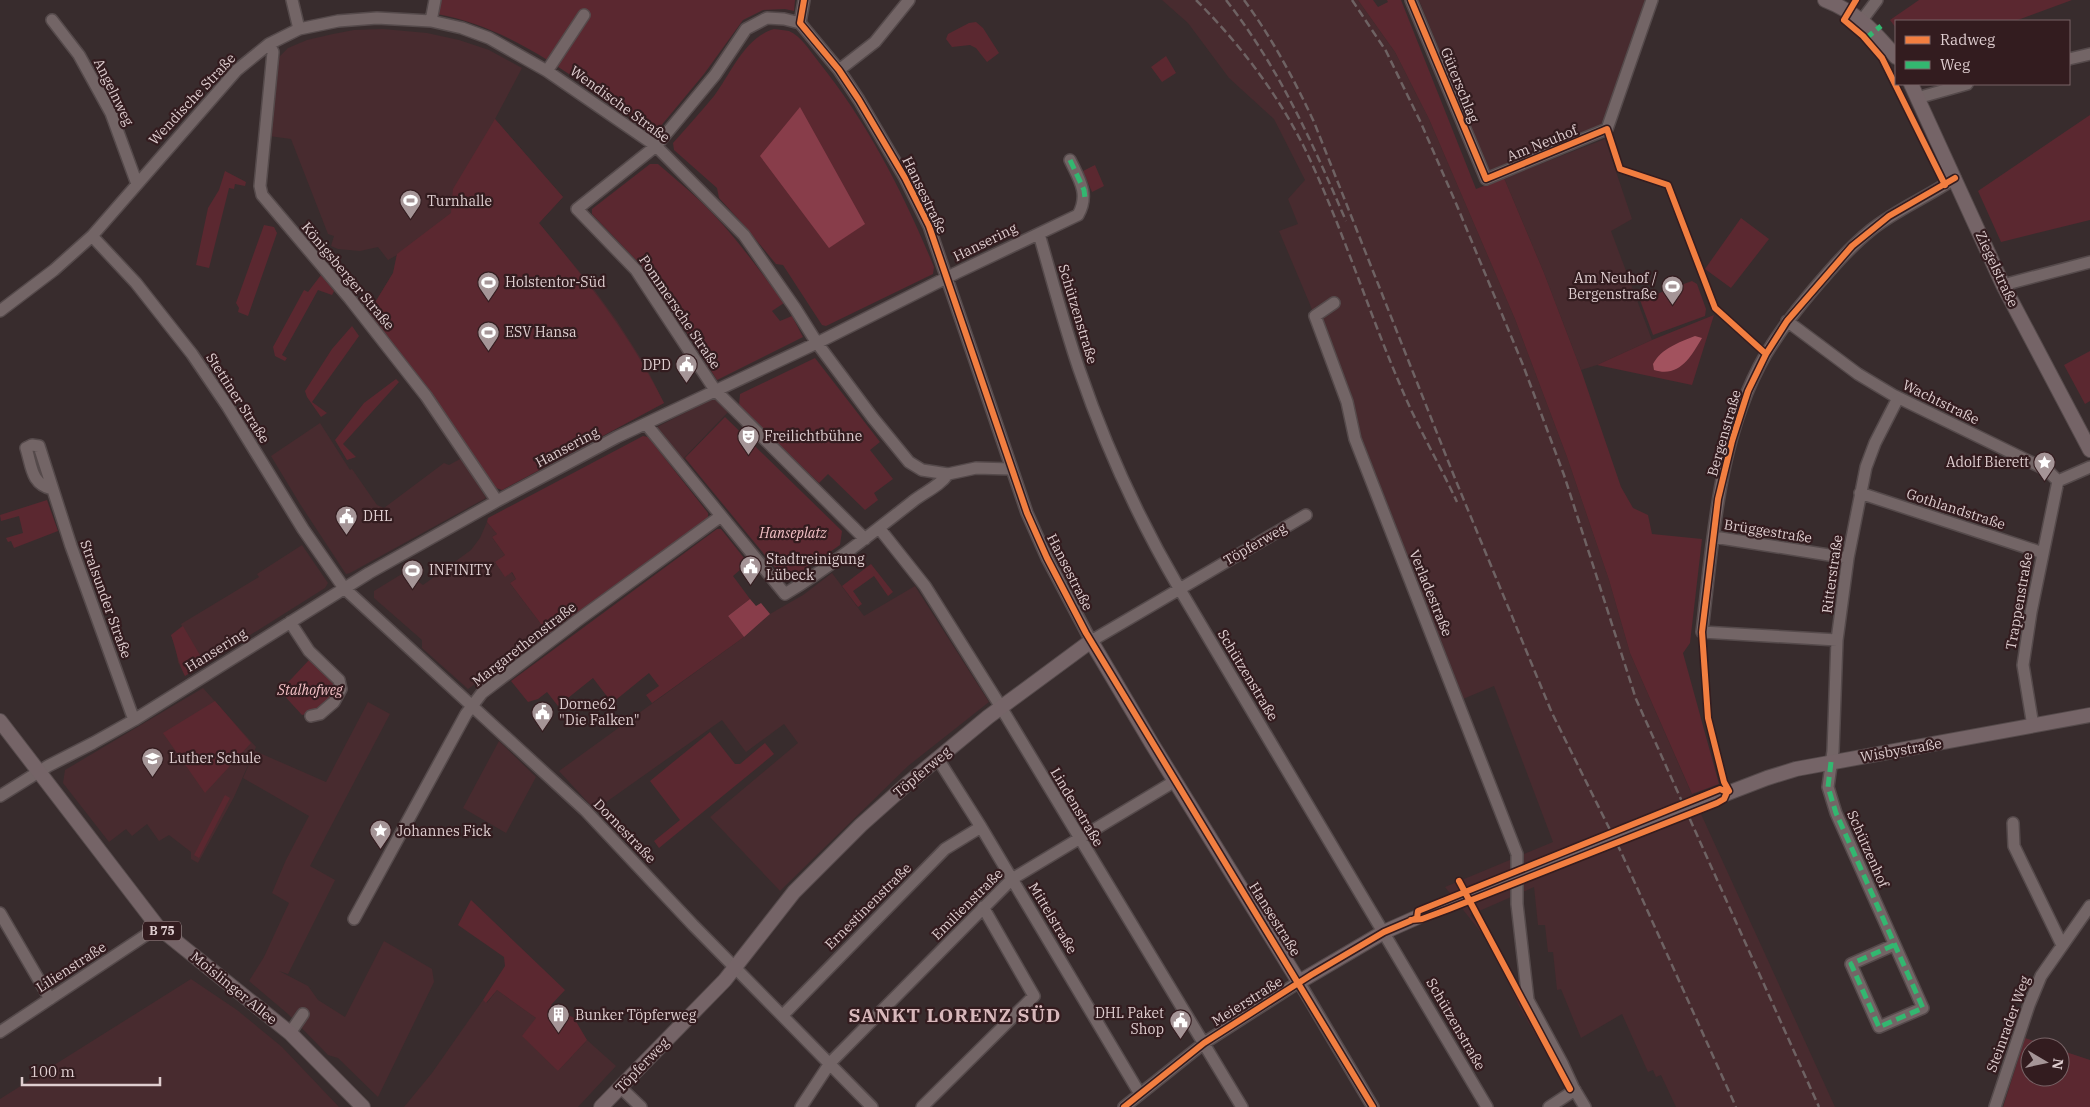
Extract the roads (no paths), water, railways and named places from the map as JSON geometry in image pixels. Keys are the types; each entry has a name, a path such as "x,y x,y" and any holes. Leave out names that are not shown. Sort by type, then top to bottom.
{"main road":[{"path":"1825,0 1849,11 1862,20 1895,57"},
{"name":"Ziegelstraße","path":"1911,85 2004,285 2090,450"},
{"name":"Töpferweg","path":"601,1107 735,967 787,901 813,872 873,814 1000,707 1091,641"},
{"name":"Hansestraße","path":"1091,641 1175,781 1300,982"},
{"name":"Wisbystraße","path":"1447,904 1774,776 1831,762 2090,715"},
{"name":"Moislinger Allee","path":"0,722 158,927 290,1033 363,1107"},
{"name":"Meierstraße","path":"1300,982 1384,932 1447,904"}],"street":[{"path":"292,0 299,30"},
{"path":"432,21 435,0"},
{"path":"656,146 715,75 746,28 767,18 784,18 800,23 804,0"},
{"path":"839,70 875,42 909,0"},
{"name":"Güterschlag","path":"1411,0 1486,179"},
{"name":"Am Neuhof","path":"1486,179 1607,129 1652,0"},
{"path":"1862,20 1877,0"},
{"path":"547,71 584,15"},
{"name":"Wendische Straße","path":"0,311 54,270 92,236 237,70 268,44 299,30 338,21 377,18 432,21 462,28 489,38 547,71 656,146 744,235 817,343 909,462 922,470 948,474 976,468 1011,469"},
{"name":"Angelnweg","path":"52,20 79,56 111,113 137,184"},
{"name":"Hansestraße","path":"800,23 839,70 905,178 929,226 1011,469 1047,558 1091,641"},
{"name":"Königsberger Straße","path":"268,44 273,52 260,186 262,195 350,299 426,396 497,501"},
{"path":"2070,59 2090,54"},
{"path":"1917,98 1963,85"},
{"name":"Pommersche Straße","path":"656,146 577,209 636,270 714,390"},
{"name":"Hansering","path":"0,796 39,772 134,720 344,588 497,501 714,390 817,343 1078,215 1085,198 1084,190 1070,160"},
{"name":"Bergenstraße","path":"1837,640 1702,632 1724,470 1748,391 1765,356 1787,321 1825,276 1870,231 1906,205 1954,178"},
{"name":"Schützenstraße","path":"1039,234 1066,327 1099,424 1128,490 1179,588 1487,1107"},
{"name":"Stettiner Straße","path":"92,236 136,283 192,354 228,407 303,529 344,588"},
{"path":"2004,285 2090,262"},
{"name":"Verladestraße","path":"1334,303 1315,316 1347,402 1355,439 1517,854 1517,904 1528,1000 1575,1090"},
{"name":"Wachtstraße","path":"1787,321 1858,374 1898,398 2047,470 2058,481"},
{"path":"714,390 865,539"},
{"name":"Ritterstraße","path":"1831,762 1837,640 1848,558 1860,494 1875,443 1898,398"},
{"path":"646,424 785,594 865,539 943,481 948,474"},
{"path":"2058,481 2090,467"},
{"path":"922,470 926,492"},
{"name":"Trappenstraße","path":"2033,726 2022,664 2058,481"},
{"name":"Stralsunder Straße","path":"52,489 134,720"},
{"name":"Gothlandstraße","path":"1860,494 2043,553"},
{"name":"Töpferweg","path":"1091,641 1306,515"},
{"name":"Margarethenstraße","path":"354,919 471,705 482,693 529,657 721,516"},
{"name":"Lindenstraße","path":"879,528 925,586 1242,1107"},
{"name":"Brüggestraße","path":"1714,538 1848,558"},
{"name":"Dornestraße","path":"344,588 453,686 471,705 585,810 872,1107"},
{"path":"290,622 309,651 339,680 341,689 334,702 320,714 311,716"},
{"name":"Mittelstraße","path":"938,759 981,827 1140,1094"},
{"name":"Schützenhof","path":"1831,762 1828,787 1836,813 1923,1008 1879,1027 1851,964 1894,945"},
{"name":"Emilienstraße","path":"801,1107 830,1064 1012,879 1175,781"},
{"path":"2012,823 2014,846 2062,945"},
{"name":"Ernestinenstraße","path":"783,1014 946,849 981,827"},
{"name":"Steinrader Weg","path":"1995,1107 2029,1005 2041,976 2090,906"},
{"path":"922,1107 1034,996 984,907"},
{"path":"0,913 50,999"},
{"name":"Lilienstraße","path":"0,1032 158,927"},
{"name":"Hansestraße","path":"1300,982 1374,1107"},
{"name":"Meierstraße","path":"1124,1107 1204,1043 1300,982"},
{"path":"290,1033 303,1014"},
{"path":"620,1087 641,1107"},
{"path":"1549,1107 1575,1090 1585,1107"}],"railway":[{"path":"1196,0 1242,52 1270,89 1305,149 1343,237 1401,387 1457,502"},
{"path":"1226,0 1279,79 1294,107 1346,221"},
{"path":"1244,0 1282,59 1314,122 1456,481 1552,713 1621,852 1736,1107"},
{"path":"1352,0 1386,51 1421,123 1455,201 1523,365 1564,475 1636,699 1819,1107"}],"place":[{"name":"Turnhalle","path":"411,220"},
{"name":"Holstentor-Süd","path":"489,301"},
{"name":"Am Neuhof / Bergenstraße","path":"1673,305"},
{"name":"ESV Hansa","path":"489,351"},
{"name":"DPD","path":"687,384"},
{"name":"Freilichtbühne","path":"748,455"},
{"name":"Adolf Bierett","path":"2045,481"},
{"name":"DHL","path":"347,535"},
{"name":"Stadtreinigung Lübeck","path":"750,586"},
{"name":"INFINITY","path":"413,589"},
{"name":"Dorne62 \"Die Falken\"","path":"543,731"},
{"name":"Luther Schule","path":"153,777"},
{"name":"Johannes Fick","path":"381,850"},
{"name":"Bunker Töpferweg","path":"559,1034"},
{"name":"DHL Paket Shop","path":"1180,1040"}],"district":[{"name":"SANKT LORENZ SÜD","path":"955,1015"}],"park label":[{"name":"Hanseplatz","path":"793,533"},
{"name":"Stalhofweg","path":"310,690"}]}
